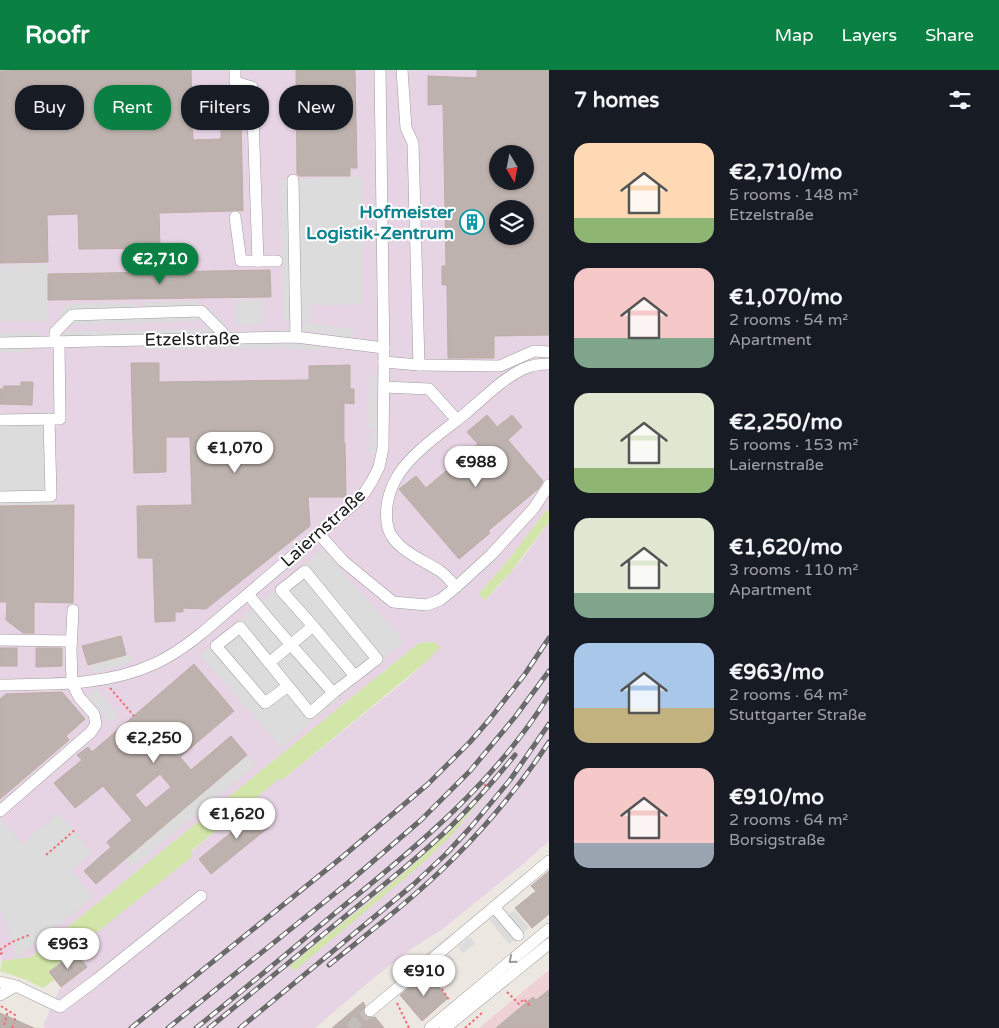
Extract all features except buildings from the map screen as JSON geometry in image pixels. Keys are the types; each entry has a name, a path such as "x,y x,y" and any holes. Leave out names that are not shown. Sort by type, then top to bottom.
{"street":[{"path":"234,70 235,82 252,87 258,261"},
{"name":"Laiernstraße","path":"0,684 72,683 108,678 146,667 174,654 355,504 372,481 379,466 383,448 384,348 380,70"},
{"path":"402,70 406,128 413,143 419,366"},
{"path":"292,180 296,337"},
{"path":"235,217 241,260 277,260"},
{"path":"0,420 60,419 55,332 72,314 201,311 222,332 222,339"},
{"name":"Etzelstraße","path":"0,343 296,337 384,348"},
{"path":"384,362 419,366 500,366 534,351 549,352"},
{"path":"456,587 441,572 412,555 394,540 388,529 386,513 389,494 397,477 411,458 503,382 523,369 536,364 549,364"},
{"path":"384,387 430,388 457,420"},
{"path":"0,497 52,496 49,419"},
{"path":"319,534 343,561 393,602 427,605 440,600 491,555 534,508 549,485"},
{"path":"288,686 265,703 216,646 240,627 310,712 378,659 306,571 281,590 355,676"},
{"path":"248,594 333,693"},
{"path":"0,811 91,732 96,724 94,714 79,697 72,683 72,610"},
{"path":"269,663 313,626"},
{"path":"0,640 72,641"},
{"path":"370,1011 549,861"},
{"path":"0,982 16,986 60,1007 201,896"},
{"path":"494,907 518,935"},
{"path":"430,1028 549,929"},
{"path":"445,1028 549,944"},
{"path":"0,995 16,986"}],"path":[{"path":"108,678 110,689 134,716"},
{"path":"480,781 490,789"},
{"path":"46,855 76,829"},
{"path":"0,954 2,953 1,949 12,942 29,936"},
{"path":"423,967 436,978 450,1002"},
{"path":"507,992 519,1004 524,999 531,1007"},
{"path":"392,993 409,1028"},
{"path":"0,1006 15,1015 15,1022 12,1028"},
{"path":"4,1025 8,1010"}],"shaded area":[{"path":"0,70 549,70 549,509 479,594 485,600 499,586 523,558 549,522 549,841 444,928 410,950 376,976 315,1028 46,1028 43,1026 60,988 87,967 80,958 96,944 90,937 280,777 282,780 405,681 439,647 434,642 419,643 31,957 2,961 0,958"},
{"path":"362,177 363,304 310,305 310,321 283,321 281,179"},
{"path":"47,264 48,321 0,321 0,265"},
{"path":"236,300 262,300 262,325 236,325"},
{"path":"194,301 204,311 208,308 223,322 220,325 200,314 194,321 71,325 59,313 68,304 133,303 136,306 146,306 149,302"},
{"path":"304,322 354,330 353,338 302,330"},
{"path":"211,329 215,333 64,336 64,332"},
{"path":"38,332 39,336 0,337 0,333"},
{"path":"294,344 322,347 313,350 283,348 141,350 141,346"},
{"path":"0,348 27,348 27,352 0,352"},
{"path":"369,375 377,375 377,430 369,430"},
{"path":"52,413 55,505 0,506 0,414"},
{"path":"377,431 376,454 369,454 369,435"},
{"path":"322,549 404,641 282,748 200,655"},
{"path":"130,654 133,661 93,673 91,665"},
{"path":"97,689 119,716 110,723 88,696"},
{"path":"247,755 256,765 133,867 126,858"},
{"path":"59,813 91,851 71,871 93,897 17,958 0,908 0,821 1,819 22,844"},
{"path":"502,909 508,915 514,910 529,928 509,944 489,920"},
{"path":"452,933 454,935 417,967 414,964"},
{"path":"470,937 475,943 463,953 458,947"},
{"path":"449,954 454,960 439,973 434,967"},
{"path":"549,970 549,1028 479,1028"}],"green space":[{"path":"549,509 549,522 510,573 485,600 479,594"},
{"path":"434,642 440,647 426,662 282,780 280,778 190,852 193,856 91,937 96,944 80,958 75,951 48,972 54,980 43,988 27,980 0,971 2,961 31,957 419,643"},
{"path":"488,791 451,836 418,867 294,971 290,966 419,859 457,824"}],"tunnel":[{"path":"350,1028 370,1011"}],"railway":[{"path":"131,1028 341,858 428,784 489,720 525,674 549,638"},
{"path":"168,1028 349,882 421,820 470,771 515,717 549,671"},
{"path":"196,1028 398,861 454,811 505,756 549,695"},
{"path":"240,1028 414,884 446,854 510,780 549,724"},
{"path":"329,965 409,899 454,858 504,802 549,742"},
{"path":"209,1028 431,845 473,804 515,755"}],"place":[{"name":"Hofmeister Logistik-Zentrum","path":"472,222"}]}
